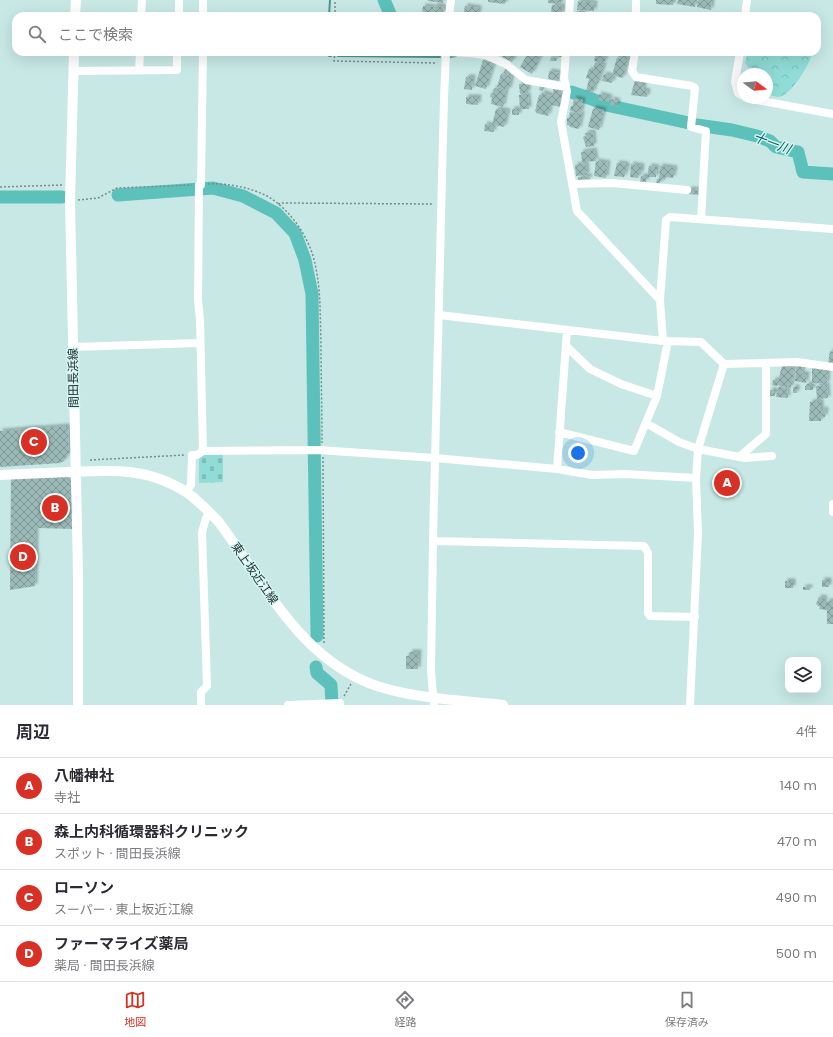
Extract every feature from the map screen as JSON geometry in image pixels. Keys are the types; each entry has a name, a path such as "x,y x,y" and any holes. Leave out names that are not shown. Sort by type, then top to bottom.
{"main road":[{"path":"75,12 76,0"},
{"name":"間田長浜線","path":"74,56 70,201 78,573 78,705"},
{"name":"東上坂近江線","path":"0,476 104,470 138,473 151,476 186,492 210,513 228,535 291,625 321,655 354,677 383,688 420,696 433,701 503,705"}],"street":[{"path":"141,12 142,0"},
{"path":"179,0 179,12"},
{"path":"203,0 203,12"},
{"path":"450,12 451,0"},
{"path":"569,12 570,0"},
{"path":"636,0 636,12"},
{"path":"746,12 747,0"},
{"path":"139,71 140,56"},
{"path":"74,71 177,70 178,56"},
{"path":"203,56 198,300 203,451"},
{"path":"433,701 431,671 433,541 446,56"},
{"path":"487,56 506,64 526,80 566,87"},
{"path":"566,56 564,78 567,91 561,122 577,211 660,300"},
{"path":"634,56 632,71 636,77 692,86 695,88 691,127 706,131 701,219"},
{"path":"737,68 739,56"},
{"path":"737,70 735,82 737,89"},
{"path":"773,103 833,114"},
{"path":"572,184 613,183 687,190"},
{"path":"559,432 634,451 657,396 665,341 660,300 666,220 670,217 833,229"},
{"path":"439,315 665,341 702,342 724,364 797,362 833,367"},
{"path":"557,469 567,330"},
{"path":"72,347 200,343"},
{"path":"566,346 590,369 621,384 657,396"},
{"path":"739,457 766,434 766,363"},
{"path":"690,705 698,533 696,478 698,449 724,364"},
{"path":"646,423 679,442 698,449 745,458 772,456"},
{"path":"186,492 190,485 192,455 203,451 317,450 435,458 557,469 592,476 624,474 696,478"},
{"path":"833,504 833,512"},
{"path":"201,705 201,692 206,686 202,532 206,518 210,513"},
{"path":"433,541 644,546 648,553 648,613 650,616 695,618"},
{"path":"288,705 339,703"}],"path":[{"path":"335,0 335,12"},
{"path":"334,56 334,61 445,63"},
{"path":"70,201 98,198 117,188 200,186 217,184 238,186 267,196 278,204 292,218 306,239 315,263 320,293 317,450 324,642 321,655"},
{"path":"0,187 70,185"},
{"path":"278,204 441,204"},
{"path":"90,460 192,455"},
{"path":"339,703 354,677"}],"green space":[{"path":"747,56 811,56 795,85 784,95 779,97 773,96 773,68 748,67 745,63"},
{"path":"202,454 223,454 223,482 199,483 199,459"}],"building":[{"path":"443,0 443,3 428,1"},
{"path":"488,0 506,0 505,4 488,2"},
{"path":"548,0 562,0 561,4 548,3"},
{"path":"656,0 674,0 673,5 656,4"},
{"path":"678,0 696,0 695,7 677,4"},
{"path":"698,0 712,0 711,10 697,7"},
{"path":"578,1 595,3 594,11 577,10"},
{"path":"435,5 444,7 443,12 434,12"},
{"path":"552,5 563,6 562,12 551,12"},
{"path":"423,6 434,7 433,12 422,12"},
{"path":"465,6 479,8 478,12 464,12"},
{"path":"503,56 515,56 512,62"},
{"path":"527,56 541,56 532,74 520,67"},
{"path":"595,56 606,56 604,63 594,61"},
{"path":"629,56 632,57 631,60 618,57"},
{"path":"551,57 557,58 556,61 550,61"},
{"path":"617,58 627,61 623,78 612,75"},
{"path":"483,60 494,63 486,89 475,86"},
{"path":"595,62 604,65 598,84 596,83 593,93 586,91 589,79 586,78 589,69 593,71"},
{"path":"505,69 511,70 510,75 504,73"},
{"path":"549,71 560,73 559,81 548,79"},
{"path":"501,74 512,77 509,90 497,87"},
{"path":"604,74 614,77 612,83 602,81"},
{"path":"466,77 473,77 472,90 464,89"},
{"path":"635,80 645,82 643,90 648,91 647,97 631,95"},
{"path":"528,83 528,93 520,94 519,84"},
{"path":"540,86 544,87 543,91 539,90"},
{"path":"554,87 565,90 561,107 551,105 548,116 536,113 537,112 535,111 539,95 542,95 542,92 552,96"},
{"path":"494,88 506,91 503,107 491,104 492,98 490,97"},
{"path":"599,94 610,97 609,102 598,100"},
{"path":"519,95 528,95 529,109 520,109"},
{"path":"466,97 479,97 478,105 466,104"},
{"path":"574,98 583,100 581,113 570,111 571,106 573,106"},
{"path":"612,99 618,101 617,106 610,105"},
{"path":"496,109 508,111 504,127 494,125 494,132 484,131 485,124 492,125"},
{"path":"512,109 519,109 519,115 512,115"},
{"path":"593,109 604,110 599,130 588,127"},
{"path":"570,112 582,114 579,129 567,125 567,118 569,118"},
{"path":"593,132 594,146 586,147 583,137 586,136 585,133"},
{"path":"594,150 596,161 582,162 581,152"},
{"path":"596,161 608,163 606,178 594,176"},
{"path":"586,163 587,175 576,176 575,165"},
{"path":"617,163 626,164 626,166 628,166 624,177 614,176"},
{"path":"631,164 642,166 641,174 639,174 638,178 630,177"},
{"path":"649,166 657,167 656,177 647,177"},
{"path":"660,166 675,168 673,178 666,177 665,180 661,179 660,184 656,183 657,179 659,179"},
{"path":"589,176 590,179 578,181 578,177"},
{"path":"641,176 647,176 646,182 640,182"},
{"path":"689,189 700,190 700,195 688,194"},
{"path":"830,351 833,352 833,363 828,363"},
{"path":"782,366 794,368 791,388 777,385"},
{"path":"796,367 803,367 802,374 807,374 806,383 795,381"},
{"path":"812,367 828,368 827,384 812,383"},
{"path":"773,380 778,380 777,386 772,385"},
{"path":"807,384 811,384 811,386 813,386 813,390 805,390 805,386"},
{"path":"827,385 828,398 817,399 816,386"},
{"path":"778,387 787,388 788,398 776,397"},
{"path":"793,387 797,387 797,393 793,393"},
{"path":"770,390 775,390 775,396 770,396"},
{"path":"814,400 821,402 821,421 809,421 810,402 814,402"},
{"path":"822,409 826,410 825,417 821,416"},
{"path":"68,426 69,453 64,461 60,463 0,467 0,431"},
{"path":"63,477 71,484 75,529 36,528 35,586 10,590 11,478"},
{"path":"822,580 829,580 829,587 822,587"},
{"path":"785,581 793,581 793,588 785,588"},
{"path":"803,587 810,587 810,590 803,590"},
{"path":"819,597 825,598 824,605 827,605 827,601 833,601 833,624 827,624 827,610 819,609 820,607 816,604"},
{"path":"410,652 419,652 418,669 406,669 406,656 410,656"}],"waterway":[{"path":"329,12 330,0"},
{"name":"十一川","path":"384,0 389,12"},
{"path":"338,56 440,57"},
{"path":"450,57 456,56"},
{"name":"十一川","path":"571,92 606,105 689,123"},
{"name":"十一川","path":"697,125 732,130 757,136 770,141 776,147 798,152 803,172 833,174"},
{"path":"118,195 213,188 243,196 276,213 295,233 305,260 312,294 317,636"},
{"path":"0,197 62,197"},
{"path":"316,667 317,673 331,685 332,705"}],"place":[{"name":"ローソン","path":"34,442"},
{"name":"八幡神社","path":"727,483"},
{"name":"森上内科循環器科クリニック","path":"55,508"},
{"name":"ファーマライズ薬局","path":"23,557"}]}
